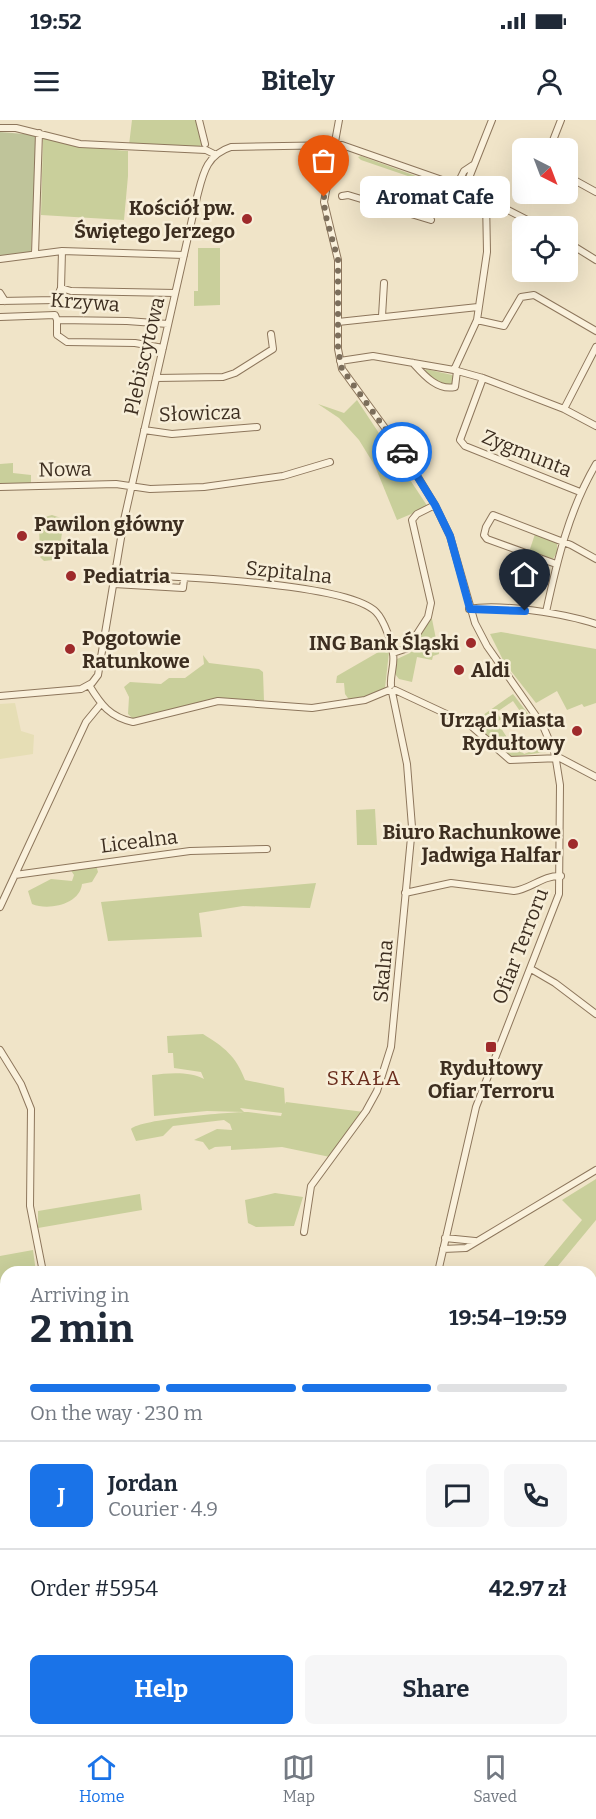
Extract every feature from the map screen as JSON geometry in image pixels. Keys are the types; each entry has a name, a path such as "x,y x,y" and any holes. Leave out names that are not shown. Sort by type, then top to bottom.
{"street":[{"path":"199,120 205,144"},
{"name":"Ofiar Terroru","path":"339,120 324,202 338,260 340,361 346,377 404,454 435,505 452,542 470,609 487,646 543,726 555,758 561,802 561,876 555,907 476,1107 439,1266"},
{"path":"465,188 492,120"},
{"path":"554,138 561,120"},
{"path":"0,128 39,133 80,144 206,150 214,154 231,147 335,145 358,150 465,188 519,216"},
{"path":"35,254 39,133"},
{"name":"Plebiscytowa","path":"89,685 100,669 144,430 204,171 214,154"},
{"path":"457,185 464,171 473,165"},
{"path":"578,182 596,192"},
{"path":"342,196 348,195 431,220"},
{"path":"413,363 432,382 446,388 455,387 456,371 477,320 487,252 486,200"},
{"path":"578,249 596,260"},
{"path":"62,251 61,288 56,300 57,335 67,342 135,344 163,348"},
{"path":"0,259 62,251 184,255"},
{"path":"382,316 384,283"},
{"path":"61,288 71,291 175,293"},
{"path":"0,293 3,301 56,300"},
{"path":"477,320 504,326 521,297 534,295 596,331"},
{"path":"338,322 478,307"},
{"name":"Krzywa","path":"0,317 168,324"},
{"path":"156,378 223,377 235,373 273,349 271,334"},
{"path":"564,409 596,346"},
{"path":"340,361 373,356 456,371 483,378 564,409 596,426"},
{"name":"Zygmunta","path":"483,378 460,440 465,446 580,492"},
{"name":"Słowicza","path":"144,430 172,434 257,427"},
{"name":"Nowa","path":"0,487 132,486 170,490 283,476 330,462"},
{"path":"546,612 556,564 580,492 596,464"},
{"path":"393,653 408,648 430,613 431,603 412,520 417,514 435,505"},
{"path":"556,564 487,538 484,535 486,527 493,515 564,542 596,559"},
{"name":"Szpitalna","path":"116,574 302,588 341,595 376,611 393,653 392,689"},
{"name":"Szpitalna","path":"114,584 183,588 184,579"},
{"path":"470,609 482,607 546,612 596,624"},
{"path":"0,696 77,690 89,685 100,705 111,714 133,722 218,701 312,708 365,700 392,689 470,724 510,760 555,758 567,760 596,777"},
{"name":"Skalna","path":"303,1232 311,1186 356,1128 377,1091 387,1062 396,1010 412,827 411,796 405,753 392,689"},
{"path":"0,908 86,722 100,705"},
{"name":"Licealna","path":"15,875 190,851 267,849"},
{"path":"405,893 451,883 514,891 537,884 548,876 561,876"},
{"path":"531,969 555,983 596,1014"},
{"path":"0,1050 21,1084 31,1109 30,1206 42,1266"},
{"path":"443,1249 461,1250 596,1170"},
{"path":"445,1238 463,1242 478,1241"}],"shaded area":[{"path":"15,703 21,731 34,735 33,754 0,759 0,704"}],"green space":[{"path":"132,120 196,120 202,143 199,148 129,145"},
{"path":"0,132 37,135 31,252 0,256"},
{"path":"43,138 80,147 128,151 124,220 41,215"},
{"path":"361,156 435,183 437,186 361,160 358,157"},
{"path":"198,248 220,248 220,305 194,306 194,291 198,291"},
{"path":"426,369 452,375 455,378 453,384 440,384 423,373"},
{"path":"357,400 428,507 397,520 375,466 359,440 339,418 318,404 344,413"},
{"path":"13,463 13,473 31,475 31,483 0,486 0,464"},
{"path":"52,515 64,519 59,554 53,560 44,561 40,557 39,525 45,517"},
{"path":"535,534 557,543 557,552 553,559 529,552"},
{"path":"430,618 439,654 433,656 432,660 417,657 412,682 399,679 395,674 397,659 410,653"},
{"path":"501,632 596,649 596,703 584,707 582,704 567,710 557,691 536,703 504,662 490,634"},
{"path":"384,644 389,652 385,688 371,696 350,701 345,694 344,683 336,683 337,676 382,650 380,645"},
{"path":"203,655 209,663 259,669 263,672 264,701 221,698 139,718 132,718 128,714 129,697 124,687 130,682 161,684 169,678 185,678 204,664"},
{"path":"513,694 529,715 524,717 513,701 497,712 501,719 497,722 514,748 518,746 524,754 545,746 546,752 510,757 478,727 458,716 459,714 476,720"},
{"path":"375,809 377,845 357,845 356,810"},
{"path":"96,865 98,872 92,882 82,884 76,897 70,901 47,907 32,904 28,891 51,879 72,881 74,875 70,869"},
{"path":"316,883 310,908 243,906 199,913 202,937 108,941 101,902"},
{"path":"203,1034 228,1053 238,1065 245,1080 284,1088 285,1104 286,1102 364,1112 330,1157 282,1147 231,1150 231,1146 215,1147 209,1150 203,1142 194,1140 217,1129 232,1130 230,1124 224,1120 173,1126 163,1136 136,1141 131,1129 138,1125 167,1119 248,1112 281,1116 282,1113 240,1108 244,1112 207,1111 154,1116 152,1075 186,1074 204,1079 201,1072 174,1068 173,1053 168,1053 167,1036"},
{"path":"596,1179 596,1220 558,1266 544,1266 582,1220 562,1200"},
{"path":"275,1193 303,1197 294,1226 256,1227 248,1223 245,1200"},
{"path":"140,1194 142,1210 38,1228 38,1211"},
{"path":"33,1250 35,1266 0,1266 0,1256"}],"way so far":[{"path":"324,197 325,213 338,260 338,349 342,369 402,452"}],"place":[{"name":"Aromat Cafe","path":"324,197"},
{"name":"Kościół pw. Świętego Jerzego","path":"247,219"},
{"name":"Pawilon główny szpitala","path":"22,536"},
{"name":"Pediatria","path":"71,576"},
{"name":"ING Bank Śląski","path":"471,643"},
{"name":"Pogotowie Ratunkowe","path":"70,649"},
{"name":"Aldi","path":"459,670"},
{"name":"Urząd Miasta Rydułtowy","path":"577,731"},
{"name":"Biuro Rachunkowe Jadwiga Halfar","path":"573,844"},
{"name":"Rydułtowy Ofiar Terroru","path":"491,1047"}],"district":[{"name":"SKAŁA","path":"364,1078"}],"route":[{"path":"402,452 445,523 470,609 482,607 525,611"}]}
